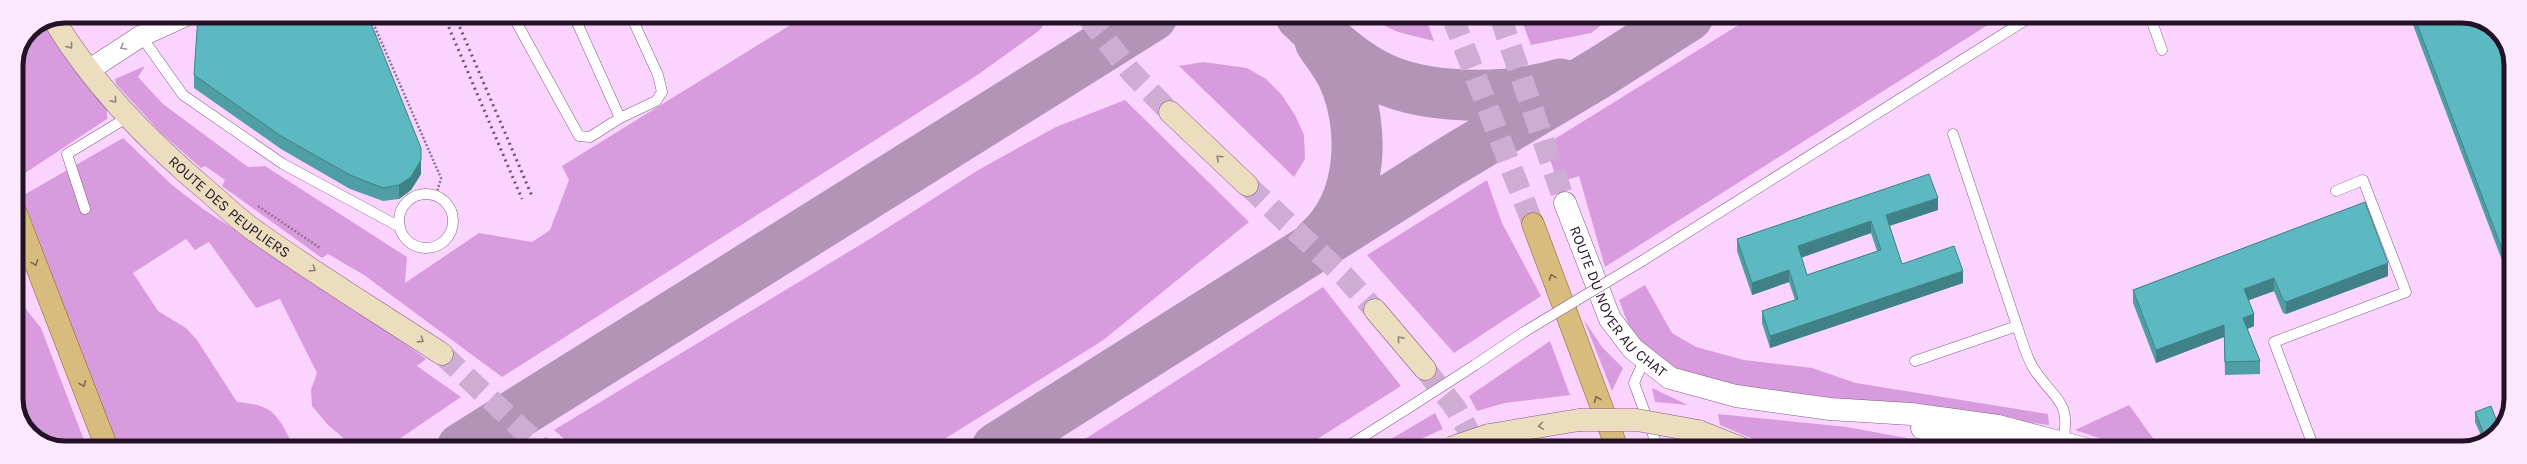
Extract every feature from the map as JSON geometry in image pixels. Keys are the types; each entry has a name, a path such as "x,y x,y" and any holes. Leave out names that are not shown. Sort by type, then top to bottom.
{"main road":[{"name":"ROUTE DES PEUPLIERS","path":"57,24 89,70 128,117 154,145 257,232 442,354"},
{"path":"1170,112 1247,185"},
{"path":"1533,224 1613,441"},
{"path":"23,231 104,441"},
{"path":"1375,310 1425,369"},
{"path":"1471,441 1489,435 1579,420 1637,420 1698,431 1723,441"}],"street":[{"path":"89,70 142,36 170,23"},
{"name":"ROUTE DU NOYER AU CHAT","path":"1565,203 1610,320 1633,349 1670,378 1736,396 1830,409 1980,441"},
{"name":"ROUTE DU NOYER AU CHAT","path":"1830,409 1911,414 1998,426 2060,441"}],"lane":[{"path":"517,23 579,136 590,137 620,118 656,101 662,92 658,75 634,23"},
{"path":"577,23 620,118"},
{"path":"1356,441 1524,332 1642,261 2021,23"},
{"path":"2152,23 2162,50"},
{"path":"142,36 183,95 283,164 400,227"},
{"path":"85,209 67,154 128,117"},
{"path":"1953,134 2017,326 2034,369 2062,403 2071,441"},
{"path":"2311,441 2274,342 2406,292 2363,180 2336,191"},
{"path":"428,194 436,196 446,204 452,215 451,232 446,239 432,247 416,246 406,238 400,227 401,211 412,198 428,194"},
{"path":"1915,361 2017,326"},
{"path":"1644,358 1634,383 1655,441"},
{"path":"1939,432 1964,430 2018,441"}],"path":[{"path":"373,23 441,178 436,196"},
{"path":"253,202 322,250"}],"shaded area":[{"path":"794,23 1045,23 1040,30 976,76 502,377 364,275 328,254 322,258 222,186 225,180 205,166 201,168 161,133 116,84 115,79 145,66 138,77 163,104 248,167 265,166 407,257 405,283 479,233 532,242 550,230 569,180 562,166"},
{"path":"1379,23 1428,23 1434,41 1398,32"},
{"path":"1523,23 1604,23 1591,33 1531,45"},
{"path":"1742,23 1991,23 1605,267 1579,176 1558,183 1545,145"},
{"path":"47,27 107,110 107,119 23,174 23,65 26,49 35,35"},
{"path":"1203,62 1247,68 1266,79 1281,94 1295,115 1304,135 1305,159 1294,177 1179,66"},
{"path":"1125,100 1249,222 1102,341 941,441 567,441 554,430 873,237 980,169 1056,127"},
{"path":"123,138 172,185 203,209 354,307 426,359 417,366 461,397 396,441 347,441 328,425 312,406 311,390 317,373 280,299 256,308 209,242 195,250 186,239 133,273 158,311 186,328 197,340 237,402 268,409 279,420 291,441 114,441 23,195"},
{"path":"1487,180 1502,223 1541,296 1454,353 1367,255"},
{"path":"1645,285 1672,333 1696,347 1744,360 1812,368 1856,383 2048,414 2049,425 1714,383 1702,379 1679,370 1657,358 1639,341 1632,331 1619,300"},
{"path":"1323,287 1401,386 1314,441 1082,441"},
{"path":"23,305 41,328 84,441 59,441 46,437 33,427 24,410"},
{"path":"1584,320 1602,347 1623,368 1612,391"},
{"path":"1550,341 1570,395 1505,403 1477,411 1469,396"},
{"path":"1652,388 1688,405 1655,402"},
{"path":"2129,405 2155,441 2108,441 2075,430"},
{"path":"1435,413 1443,429 1416,441 1388,441"},
{"path":"1718,414 1847,427 1922,441 1758,441 1720,425"}],"building":[{"path":"198,23 371,23 421,148 421,160 411,177 399,185 383,188 350,175 281,136 194,75"},
{"path":"2417,23 2468,23 2476,25 2494,37 2503,54 2504,254"},
{"path":"1929,174 1938,198 1886,215 1902,264 1954,246 1963,271 1770,336 1762,311 1798,299 1789,270 1752,283 1737,239","holes":["1871,221 1881,250 1807,275 1798,246"]},
{"path":"2365,202 2388,263 2286,302 2283,300 2274,278 2244,289 2254,314 2243,318 2260,361 2225,362 2224,325 2156,350 2133,290"},
{"path":"2491,406 2497,422 2490,431 2484,434 2475,412"}],"taxiway":[{"path":"473,441 1141,23"},
{"path":"1309,23 1335,47 1362,67 1392,82 1415,89 1439,93 1491,95 1516,93 1561,84"},
{"path":"1008,441 1451,161 1602,71 1677,23"},
{"path":"1318,242 1333,226 1344,207 1352,186 1356,164 1357,141 1355,119 1350,97 1343,77 1320,41"}],"tunnel":[{"path":"1092,23 1131,72 1170,112"},
{"path":"1455,23 1533,224"},
{"path":"1502,23 1565,203"},
{"path":"1247,185 1345,277 1375,310"},
{"path":"442,354 535,441"},
{"path":"1425,369 1456,409 1474,441"}],"railway":[{"path":"447,23 522,199"},
{"path":"458,23 532,196"}]}
